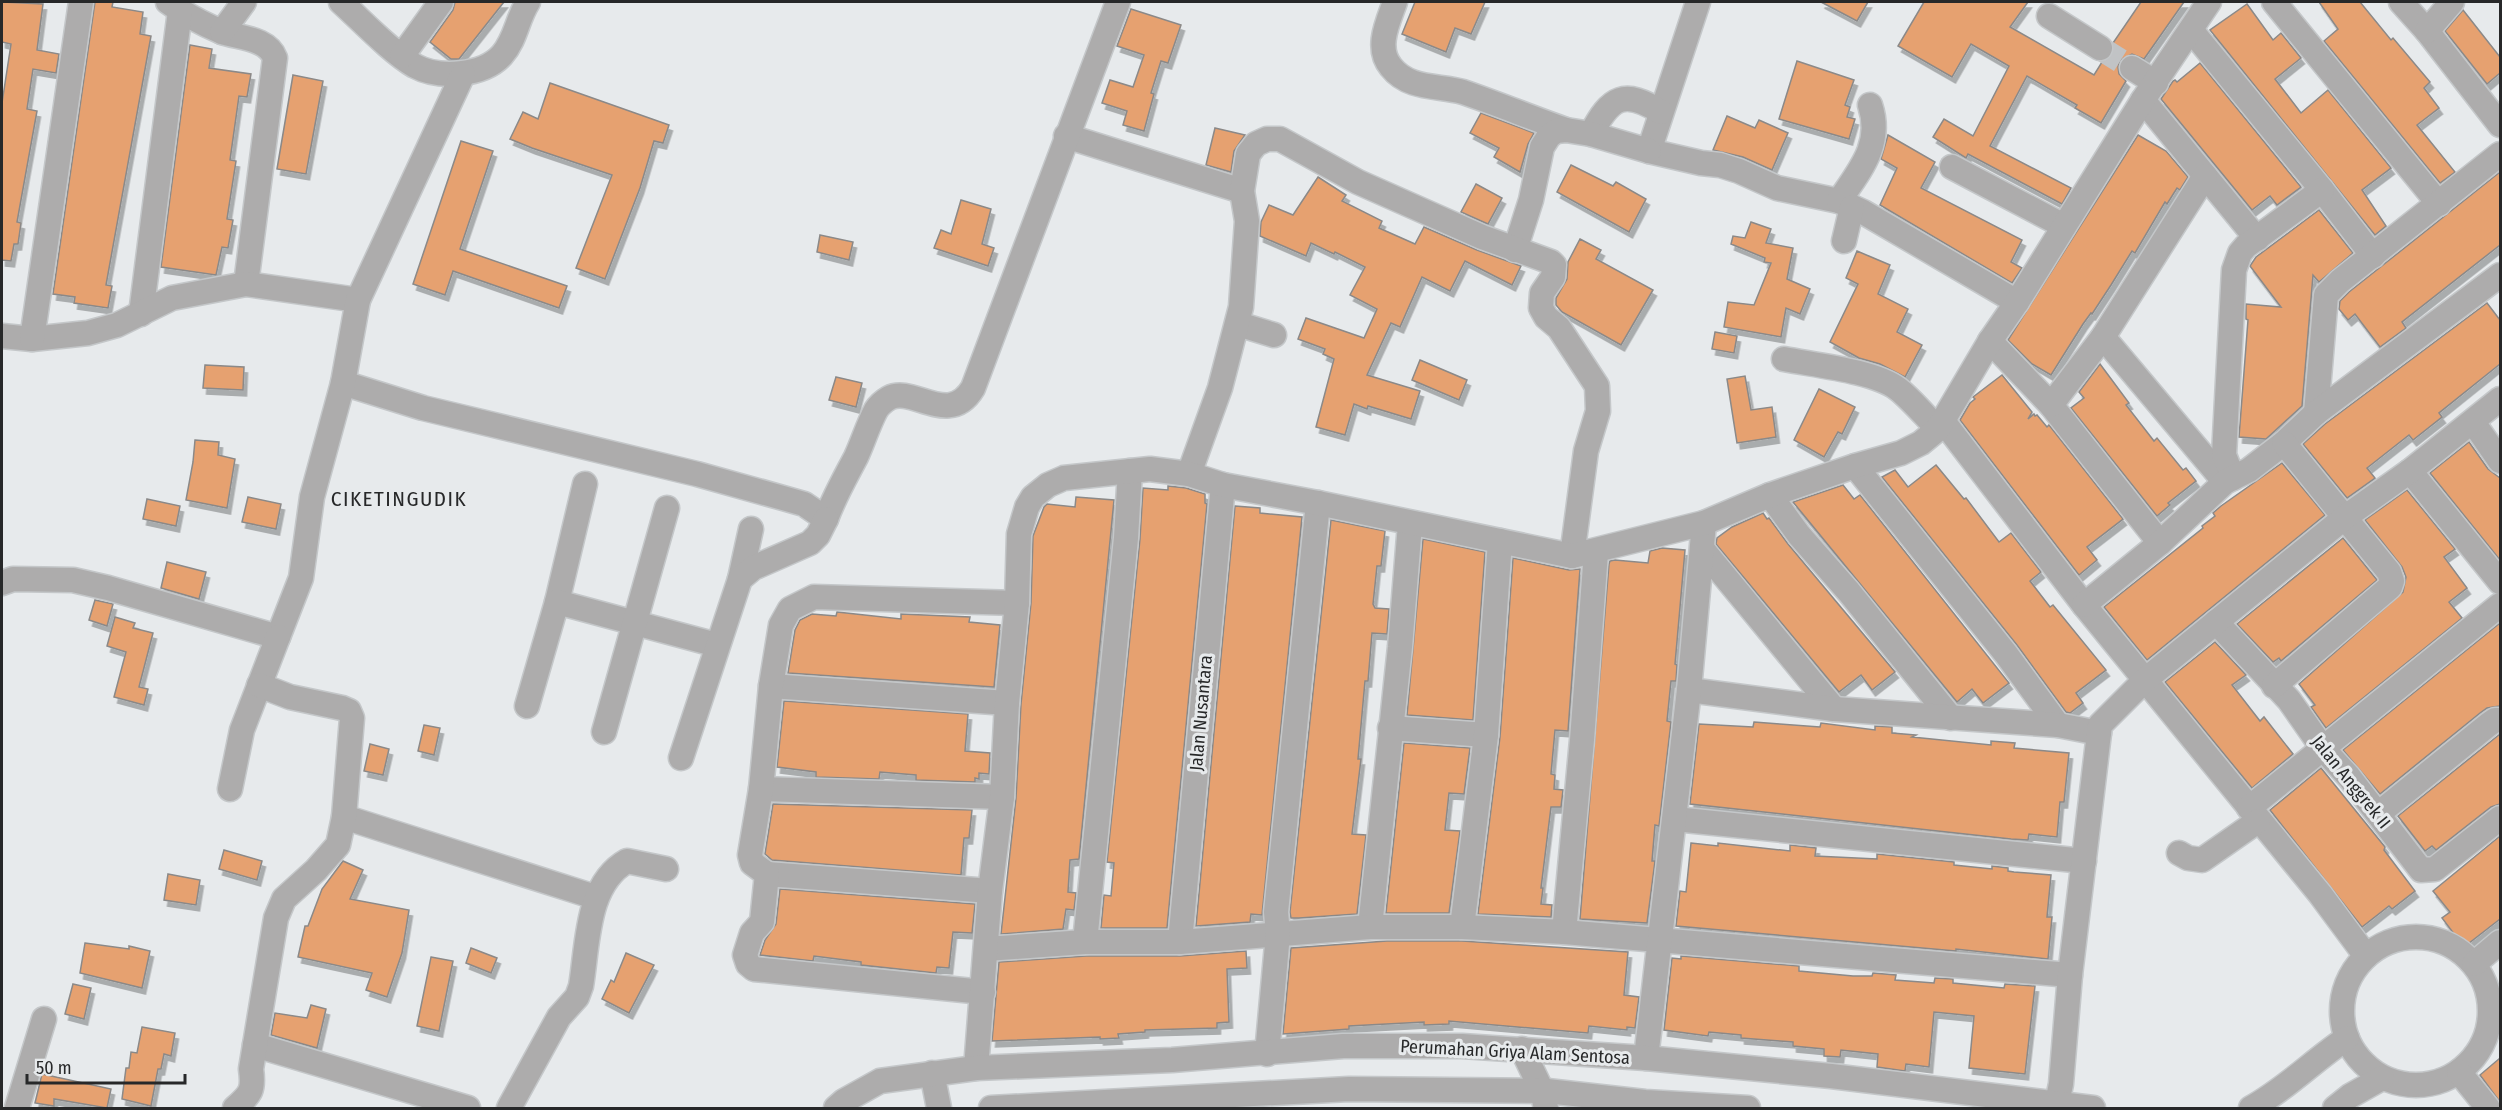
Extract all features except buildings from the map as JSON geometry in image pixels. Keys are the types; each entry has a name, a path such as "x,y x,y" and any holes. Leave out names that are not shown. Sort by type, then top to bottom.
{"street":[{"path":"32,339 81,2"},
{"path":"222,32 244,2"},
{"path":"341,2 402,56 419,68 463,74 485,69 502,54 517,32 521,14 528,2"},
{"path":"402,56 441,2"},
{"path":"740,579 753,568 810,543 818,535 876,409 884,401 897,396 946,406 969,395 1118,2"},
{"path":"1395,2 1382,48 1390,67 1408,80 1436,89 1459,91 1566,130 1591,134 1701,163 1719,165 1777,188 1845,204 2017,302"},
{"path":"1649,150 1698,2"},
{"path":"1748,1108 1349,1089 998,1108 987,1067 983,992 990,891 1002,797 1007,704 1017,603 1019,534 1026,507 1033,497 1048,485 1064,478 1150,470 1189,474 1223,485 1572,556 1596,552 1704,523 1770,495 1901,453 1921,443 1940,425 1990,341 2209,2"},
{"path":"2274,2 2439,204"},
{"path":"2401,2 2427,31 2500,125"},
{"path":"2427,31 2452,2"},
{"path":"141,314 174,6 222,32 260,42 269,48 275,58 246,284"},
{"path":"2049,16 2100,48"},
{"path":"2191,30 2373,256"},
{"path":"2132,68 2205,176 2257,239"},
{"path":"230,789 242,730 301,578 312,497 343,383 358,300 463,74"},
{"path":"1591,134 1603,113 1618,99 1629,97 1643,101 1661,112"},
{"path":"1844,241 1845,204 1873,142 1875,123 1870,105"},
{"path":"1515,250 1531,200 1542,147 1549,136 1556,131 1566,130"},
{"path":"1066,136 1242,191"},
{"path":"1189,474 1216,399 1238,324 1244,287 1247,227 1242,191 1251,148 1267,139 1280,139 1358,182 1515,250 1551,262 1554,266 1553,277 1542,293 1541,308 1546,317 1564,335 1597,386 1598,411 1586,451 1572,556"},
{"path":"2316,413 2326,295 2340,281 2500,154"},
{"path":"1952,166 2064,226"},
{"path":"2051,405 2103,337 2205,176"},
{"path":"2229,480 2224,455 2234,270 2240,253 2322,190"},
{"path":"2084,605 2160,543 2229,480 2249,470 2284,443 2316,413 2498,282"},
{"path":"2,336 32,339 88,333 117,325 172,298 246,284 358,300"},
{"path":"1238,324 1274,335"},
{"path":"2103,337 2229,480"},
{"path":"1990,341 2051,405 2160,543"},
{"path":"1784,360 1869,376 1889,384 1940,425 2320,894 2366,956"},
{"path":"343,383 423,408 697,474 783,498 804,504 826,519"},
{"path":"2056,1103 2061,1084 2070,975 2099,733 2103,721 2145,680 2344,518 2410,471 2500,399"},
{"path":"2473,422 2500,461"},
{"path":"2274,686 2390,587 2392,581 2389,572 2284,443"},
{"path":"1855,466 2006,654 2058,724"},
{"path":"1085,942 1115,628 1126,538 1130,471"},
{"path":"2410,471 2500,582"},
{"path":"527,706 557,602 585,484"},
{"name":"Jalan Nusantara","path":"1180,942 1223,485"},
{"path":"1770,495 1799,535 1849,592 1951,718"},
{"path":"1267,1054 1278,934 1276,912 1318,503"},
{"path":"604,732 667,508"},
{"path":"1646,1058 1662,941 1704,523"},
{"path":"1370,927 1400,647 1410,524"},
{"path":"681,758 740,579 751,530"},
{"path":"1462,927 1486,735 1500,541"},
{"path":"1703,550 1834,709"},
{"path":"1564,932 1582,740 1596,552"},
{"path":"2,583 13,579 73,580 278,637"},
{"path":"990,891 767,874 752,863 750,855 761,789 771,686 781,626 790,609 814,597 1017,603"},
{"path":"557,602 717,645"},
{"path":"2179,853 2202,861 2324,750 2500,605"},
{"name":"Jalan Anggrek II","path":"2216,622 2289,700 2324,750 2421,870 2435,869 2500,819"},
{"path":"235,1108 253,1086 251,1069 279,908 284,899 336,848 344,817 352,718 349,711 290,697 259,685"},
{"path":"771,686 1007,704"},
{"path":"1689,690 1834,709 2058,724 2099,733"},
{"path":"2378,814 2488,725 2495,720 2500,720"},
{"path":"1390,728 1486,735"},
{"path":"761,789 1002,797"},
{"path":"344,817 595,897"},
{"path":"1675,819 2084,861"},
{"path":"509,1108 559,1017 577,997 581,986 595,897 604,880 615,867 627,861 666,869"},
{"path":"767,874 762,922 752,933 745,955 747,964 754,969 983,992"},
{"path":"987,948 1085,942 1180,942 1370,927 1462,927 1564,932 2070,975"},
{"path":"2422,936 2441,940 2460,950 2474,964 2485,981 2490,1001 2490,1022 2484,1041 2474,1059 2459,1072 2440,1082 2420,1086 2400,1084 2382,1078 2361,1060 2347,1038 2342,1017 2344,994 2352,974 2366,956 2382,945 2401,938 2422,936"},
{"path":"2474,964 2500,942"},
{"path":"17,1108 44,1019"},
{"path":"2251,1108 2265,1101 2321,1055 2347,1038"},
{"path":"255,1045 468,1108"},
{"name":"Perumahan Griya Alam Sentosa","path":"836,1108 843,1101 880,1081 987,1067 1172,1060 1343,1046 1461,1046 1646,1058 1832,1076 2093,1108"},
{"path":"1522,1049 1544,1100"},
{"path":"2459,1072 2488,1108"},
{"path":"932,1073 939,1108"},
{"path":"2335,1108 2350,1096 2382,1078"}],"tunnel":[{"path":"2100,48 2132,68"}],"district":[{"name":"CIKETINGUDIK","path":"399,499"}]}
